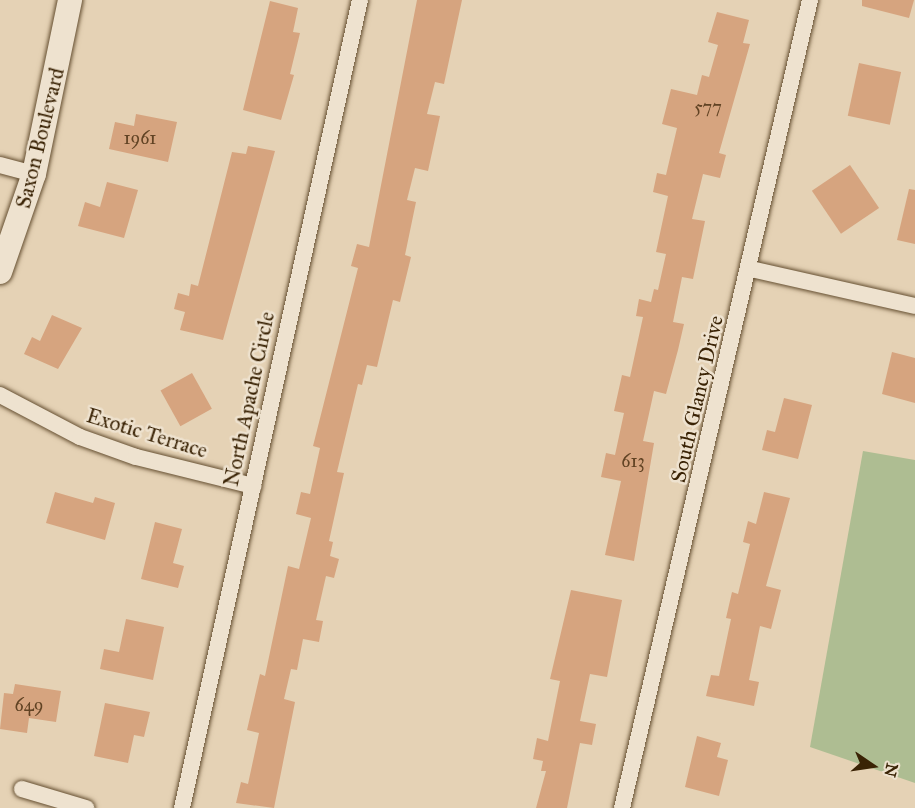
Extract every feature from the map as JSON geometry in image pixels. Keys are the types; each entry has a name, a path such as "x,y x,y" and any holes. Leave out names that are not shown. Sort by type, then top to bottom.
{"main road":[{"name":"Saxon Boulevard","path":"0,272 34,174 70,0"}],"street":[{"name":"North Apache Circle","path":"182,808 360,0"},
{"name":"South Glancy Drive","path":"622,808 751,268 810,0"},
{"path":"0,165 34,174"},
{"path":"751,268 915,306"},
{"name":"Exotic Terrace","path":"0,395 108,447 253,486"},
{"path":"22,789 86,808"}],"green space":[{"path":"863,451 915,460 915,783 810,747"}],"building":[{"path":"417,0 462,0 444,84 435,82 427,114 440,116 428,171 415,168 407,200 416,202 405,255 411,257 400,302 393,300 377,367 367,365 362,385 358,384 337,472 344,473 329,541 333,542 330,556 339,559 334,578 326,576 316,620 323,621 319,642 303,639 297,670 291,669 284,699 295,702 274,808 236,803 241,782 248,784 259,733 247,730 260,674 265,676 288,566 299,569 311,518 296,514 301,492 310,494 320,448 313,446 358,268 351,266 357,244 369,247"},
{"path":"862,0 914,0 909,18 862,6"},
{"path":"270,1 298,8 293,32 300,33 290,74 294,75 281,120 243,110"},
{"path":"717,12 749,20 743,43 750,44 719,153 726,155 720,178 703,174 692,219 705,221 693,279 682,277 673,322 684,324 666,394 654,391 643,441 654,443 634,561 605,555 621,481 601,477 606,453 615,455 624,413 614,411 622,375 630,377 643,317 636,316 639,299 651,302 654,289 658,290 666,254 656,252 668,196 653,192 657,173 666,175 677,128 662,124 671,89 697,95 702,75 709,77 718,45 708,42"},
{"path":"859,63 901,72 890,125 848,116"},
{"path":"136,114 177,122 168,162 109,149 115,122 134,126"},
{"path":"248,146 275,151 223,340 180,330 185,312 174,309 178,293 189,296 191,284 198,286 232,152 246,154"},
{"path":"850,165 879,208 841,234 812,191"},
{"path":"107,182 138,190 124,238 78,226 85,202 100,207"},
{"path":"909,189 915,190 915,244 897,240"},
{"path":"52,315 82,328 58,369 24,354 32,337 40,341"},
{"path":"892,352 915,358 915,403 882,394"},
{"path":"192,373 212,409 180,426 161,390"},
{"path":"784,398 812,405 798,459 762,450 767,430 775,432"},
{"path":"55,492 93,503 95,497 115,503 105,540 46,523"},
{"path":"764,492 790,498 766,586 781,590 771,629 760,626 749,680 759,682 754,706 706,696 711,675 719,676 731,619 726,618 732,592 738,594 750,544 743,542 748,521 756,524"},
{"path":"155,522 182,529 173,563 184,566 178,588 141,579"},
{"path":"571,590 622,600 607,677 590,674 580,721 596,724 592,745 580,743 567,808 536,808 546,771 541,771 543,761 533,759 537,738 548,741 560,681 550,679"},
{"path":"126,619 164,627 153,680 100,669 104,649 119,652"},
{"path":"15,684 61,691 56,722 29,718 27,733 0,729 4,693 13,694"},
{"path":"105,703 150,712 144,737 134,735 128,763 94,756"},
{"path":"697,736 721,743 717,757 728,760 719,796 685,787"}]}
